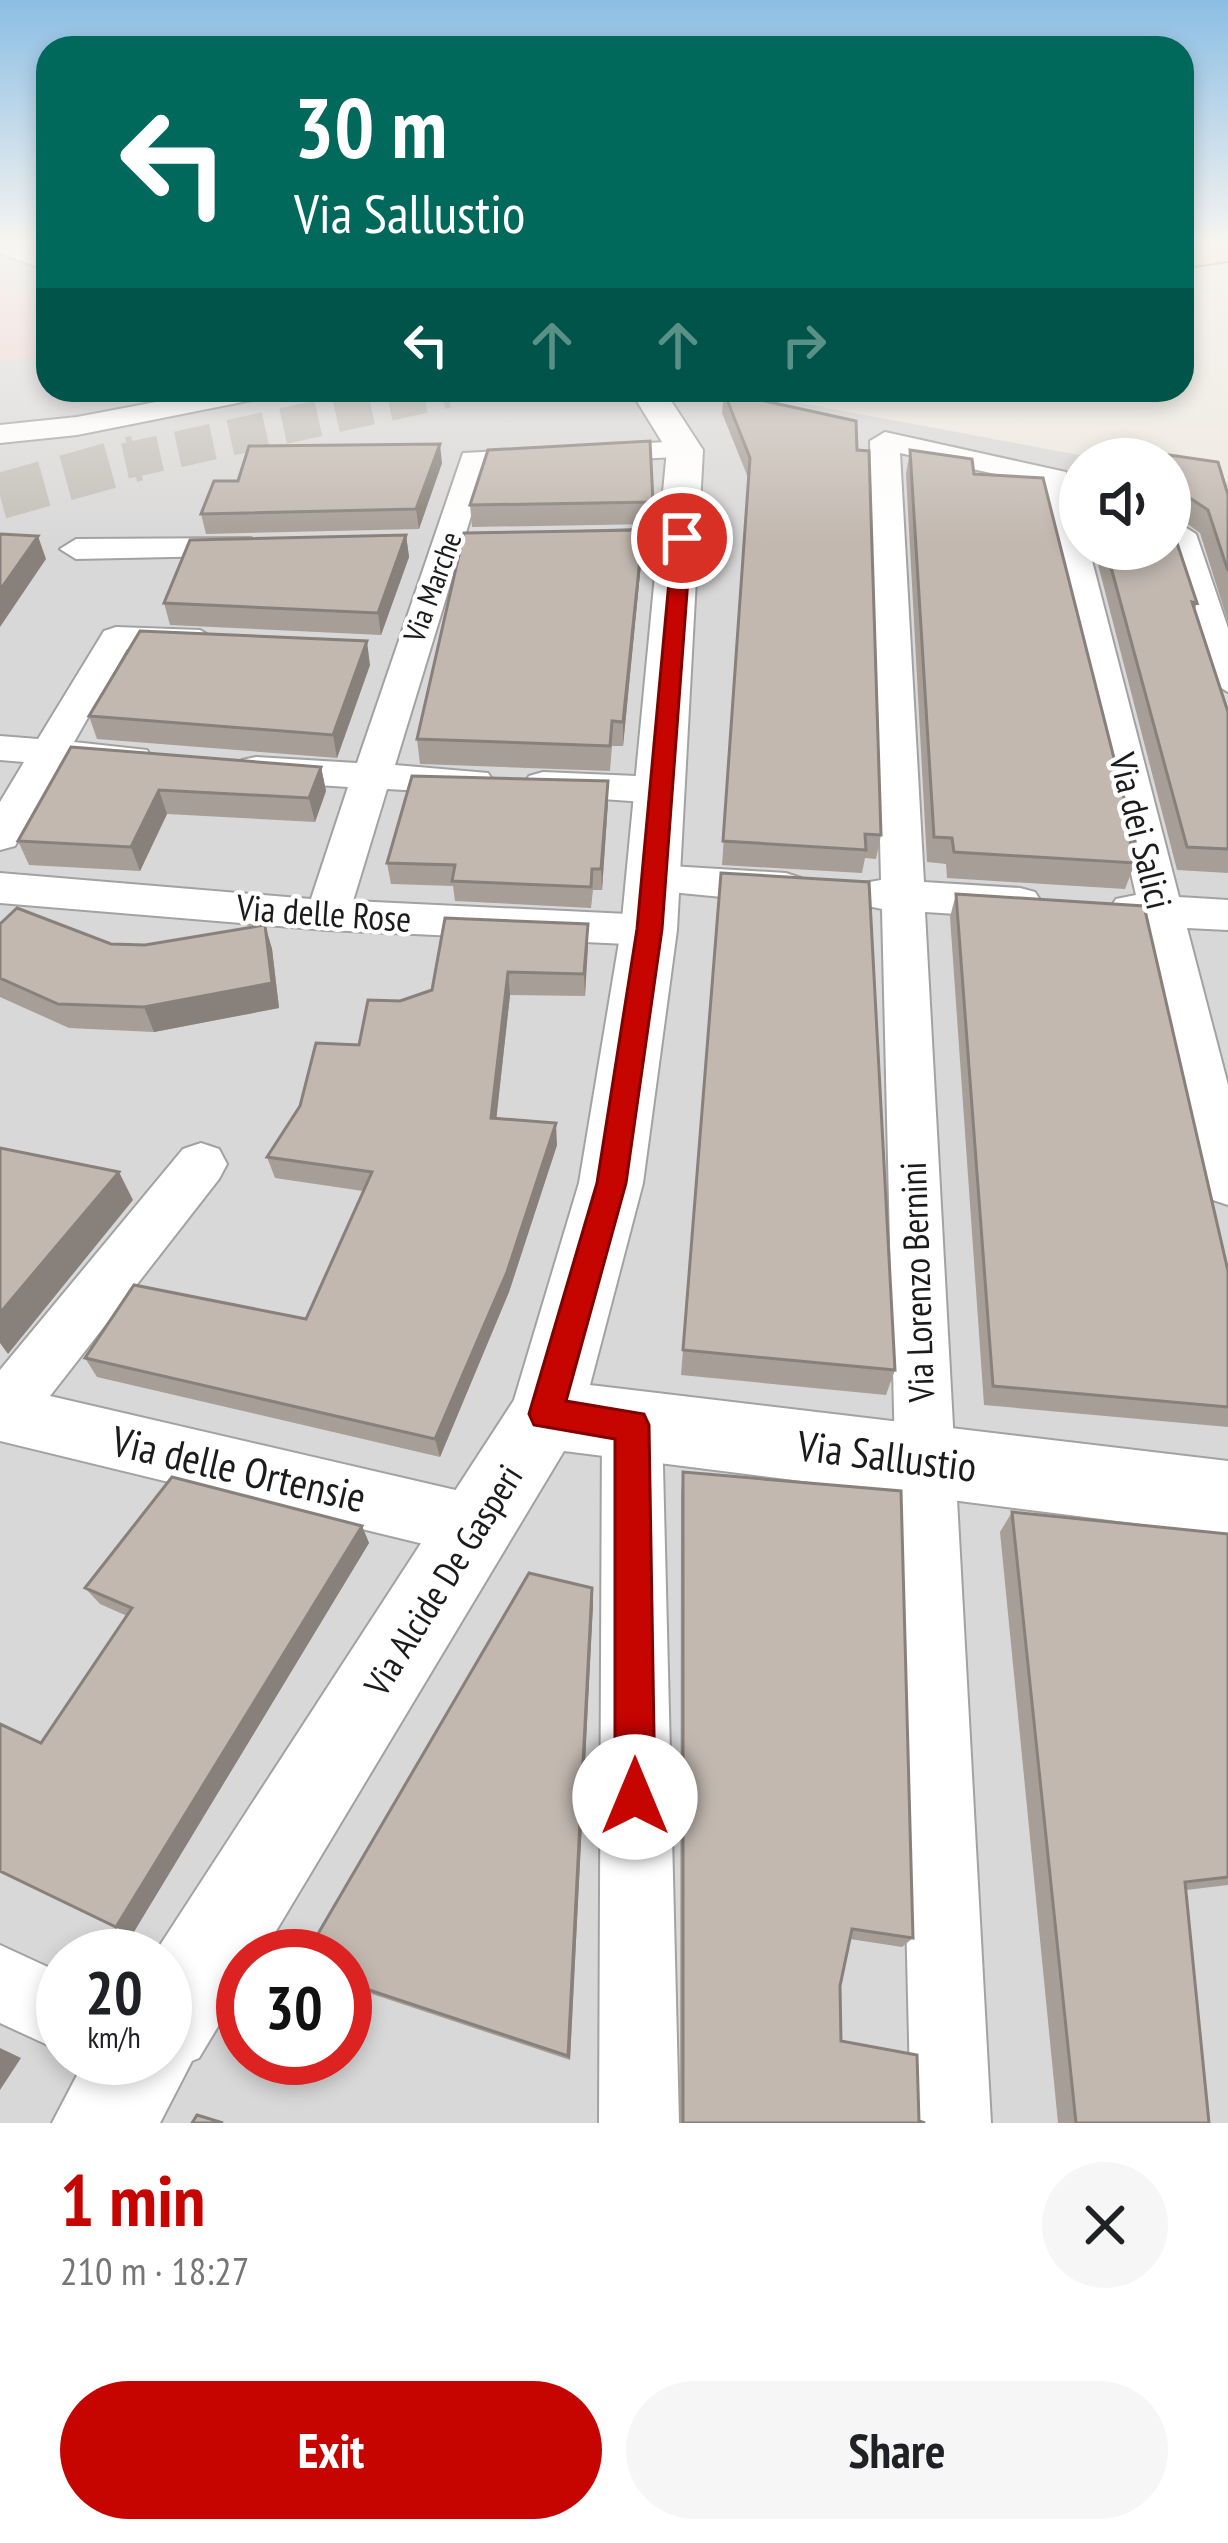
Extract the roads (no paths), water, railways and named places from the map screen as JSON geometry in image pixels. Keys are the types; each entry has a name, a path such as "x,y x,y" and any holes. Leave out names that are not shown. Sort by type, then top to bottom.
{"street":[{"path":"0,434 77,426 200,402"},
{"path":"655,402 685,450"},
{"name":"Via dei Salici","path":"885,441 1055,478 1228,1184"},
{"name":"Via Lorenzo Bernini","path":"885,441 951,2123"},
{"name":"Via Alcide De Gasperi","path":"192,1981 546,1414 611,1183 651,904 685,450"},
{"name":"Via Marche","path":"327,916 410,651 461,546 474,459 685,450"},
{"path":"542,543 682,538"},
{"path":"403,547 461,546"},
{"path":"76,549 286,547"},
{"path":"1191,568 1228,681"},
{"path":"0,836 116,638 241,642"},
{"path":"368,648 410,651"},
{"path":"0,748 163,761"},
{"path":"209,765 372,778 660,790"},
{"name":"Via delle Rose","path":"0,888 327,916 901,896 1228,916"},
{"path":"0,1413 201,1164"},
{"name":"Via delle Ortensie","path":"0,1413 477,1526"},
{"name":"Via Sallustio","path":"546,1414 1228,1498"},
{"path":"632,1425 638,2123"},
{"path":"0,1983 36,2001"},
{"path":"103,2123 127,2085"}],"tunnel":[{"path":"131,460 393,402"},
{"path":"131,460 137,458"},
{"path":"0,496 131,460"},
{"path":"125,461 131,460"}]}
